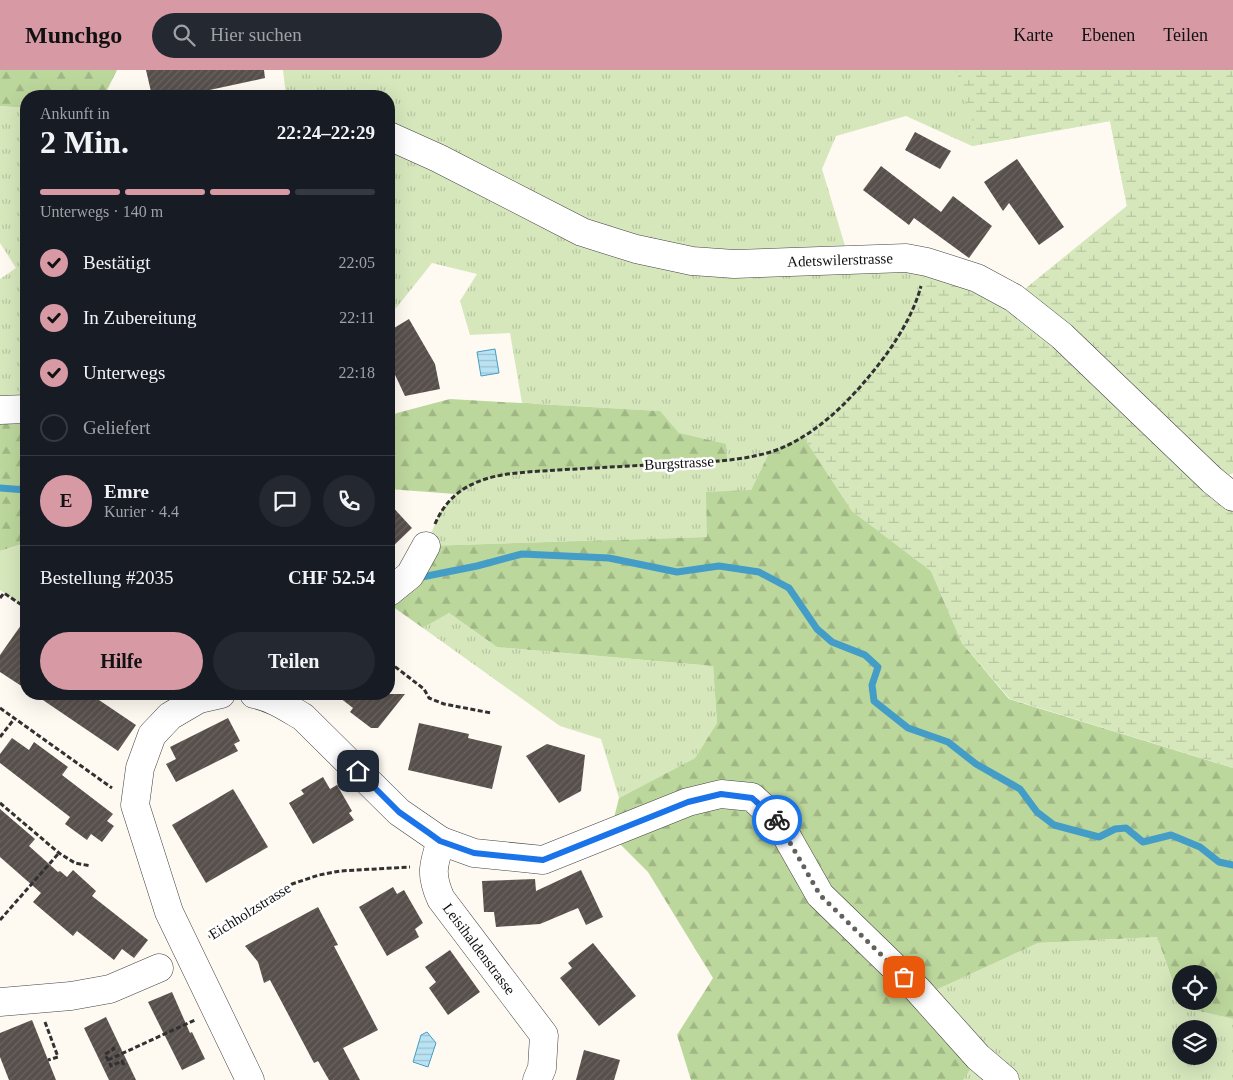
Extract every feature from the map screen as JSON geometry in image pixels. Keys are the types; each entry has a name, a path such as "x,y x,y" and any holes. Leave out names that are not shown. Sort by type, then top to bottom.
{"street":[{"name":"Adetswilerstrasse","path":"395,139 438,158 582,232 636,249 692,261 734,264 906,258 927,262 977,278 1014,298 1062,336 1212,480 1233,497"},
{"path":"0,410 20,409"},
{"path":"395,587 410,575 426,546"},
{"path":"197,700 170,716 152,735 140,768 135,805 169,912 250,1080"},
{"path":"290,700 302,717 399,812 437,853 474,853 543,860 688,802 721,794 752,798 778,821 820,895 918,990 978,1056 1005,1080"},
{"name":"Leisihaldenstrasse","path":"437,853 433,877 441,899 544,1035 542,1068 537,1080"},
{"path":"0,1002 71,996 110,989 159,968"}],"path":[{"name":"Burgstrasse","path":"426,546 439,514 455,494 477,482 513,473 727,461 769,453 803,436 843,406 878,366 903,328 918,296 927,262"},
{"path":"0,598 4,593 20,604"},
{"path":"395,667 424,689 429,698 444,704 491,714"},
{"path":"0,708 135,805"},
{"path":"0,737 14,718"},
{"path":"0,803 59,853 75,863 91,866"},
{"path":"0,920 59,853"},
{"name":"Eichholzstrasse","path":"188,951 292,884 319,875 437,853"},
{"path":"37,1000 58,1057 48,1060"},
{"path":"108,1060 195,1020"},
{"path":"113,1047 114,1049 105,1054 111,1066 122,1061 124,1065"}],"green space":[{"path":"0,70 117,70 107,90 20,90 20,108 0,106"},
{"path":"283,70 1233,70 1233,473 1213,480 1233,768 962,643 931,571 852,511 803,436 769,453 751,490 707,537 426,546 439,514 455,494 477,482 513,473 727,461 679,433 659,411 522,403 510,333 470,335 460,301 477,274 432,263 395,308 395,90 285,90","holes":["906,116 972,146 1110,121 1127,206 1014,298 906,258 849,259 822,169 836,136"]},
{"path":"956,70 1233,70 1233,473 1213,480 1233,497 1233,768 1010,699 962,643 931,571 852,511 803,436 833,415 878,367 903,329 918,296 927,262 1014,298 1127,206 1110,121 972,146 972,120"},
{"path":"0,106 20,108 20,408 0,409 0,279 16,268 0,243"},
{"path":"450,399 660,411 679,433 726,444 727,461 513,473 477,482 455,494 395,489 395,414"},
{"path":"20,408 20,545 0,551 0,409"},
{"path":"803,436 852,511 931,571 962,643 1009,699 1233,768 1233,1019 1195,1010 1217,1010 1217,965 1172,965 1172,979 1157,937 1038,943 923,996 978,1057 963,1080 691,1080 677,1035 713,978 648,872 610,834 619,798 695,758 717,723 713,666 497,647 449,613 423,628 395,608 395,595 426,546 707,537 706,492 751,490 769,453"},
{"path":"20,545 20,604 0,590 0,551"},
{"path":"449,613 497,647 713,666 717,723 695,758 619,798 601,739 560,726 423,628"},
{"path":"1157,937 1172,979 1172,1010 1195,1010 1233,1019 1233,1080 963,1080 964,1077 923,996 1038,943"}],"water":[{"path":"495,349 499,373 481,376 477,352"},
{"path":"427,1032 436,1043 428,1067 413,1062 421,1035"}],"building":[{"path":"146,70 264,70 265,78 210,90 151,90"},
{"path":"915,132 951,151 940,169 905,150"},
{"path":"1017,159 1064,227 1039,245 1009,203 1003,211 984,182"},
{"path":"881,166 941,212 953,196 992,226 969,258 914,218 909,225 863,190"},
{"path":"409,319 435,364 440,389 405,396 395,375 395,327"},
{"path":"395,510 412,528 395,544"},
{"path":"20,627 20,685 0,672 0,655"},
{"path":"395,694 405,694 378,728 371,728 350,712 353,708 343,700 395,700"},
{"path":"43,700 99,700 136,725 118,751"},
{"path":"228,718 240,741 234,744 238,751 176,782 166,764 176,759 170,747"},
{"path":"419,723 469,734 468,738 502,746 492,789 408,770"},
{"path":"12,738 29,750 34,742 68,767 62,775 113,814 107,821 114,826 102,842 91,834 87,840 65,824 70,817 0,763 0,754"},
{"path":"547,744 585,755 581,791 559,803 526,756"},
{"path":"323,777 330,789 337,785 352,811 349,813 354,820 313,844 289,803 304,794 301,790"},
{"path":"233,789 268,847 206,883 172,825"},
{"path":"0,809 35,839 29,846 58,872 60,871 67,877 73,870 96,891 92,896 148,940 134,958 122,949 114,960 77,931 73,936 33,902 41,893 0,857"},
{"path":"581,870 603,917 586,925 578,908 540,924 496,927 494,912 484,912 482,881 535,879 536,891"},
{"path":"393,887 397,894 404,890 423,923 415,929 419,937 387,956 359,907"},
{"path":"318,907 338,945 334,946 378,1030 343,1048 360,1080 329,1080 318,1061 314,1063 270,980 264,983 258,962 245,946"},
{"path":"593,943 636,996 599,1026 560,978 572,968 568,963"},
{"path":"450,950 480,992 448,1015 429,988 436,982 425,967"},
{"path":"172,992 190,1033 192,1032 205,1059 182,1070 148,1002"},
{"path":"106,1017 136,1080 109,1080 84,1028"},
{"path":"32,1020 56,1080 9,1080 0,1057 0,1033"},
{"path":"584,1050 620,1060 614,1080 576,1080"}],"waterway":[{"path":"0,488 20,490"},
{"path":"417,578 477,566 522,554 609,558 677,572 719,566 759,572 789,588 817,629 832,642 865,655 878,667 872,685 874,701 908,728 948,742 976,764 1020,789 1037,812 1054,825 1099,837 1115,829 1126,828 1143,842 1171,835 1200,847 1219,862 1233,865"}],"way so far":[{"path":"777,820 820,895 904,977"}],"route":[{"path":"358,771 399,812 440,841 474,853 543,860 688,802 721,794 752,798 777,820"}]}
